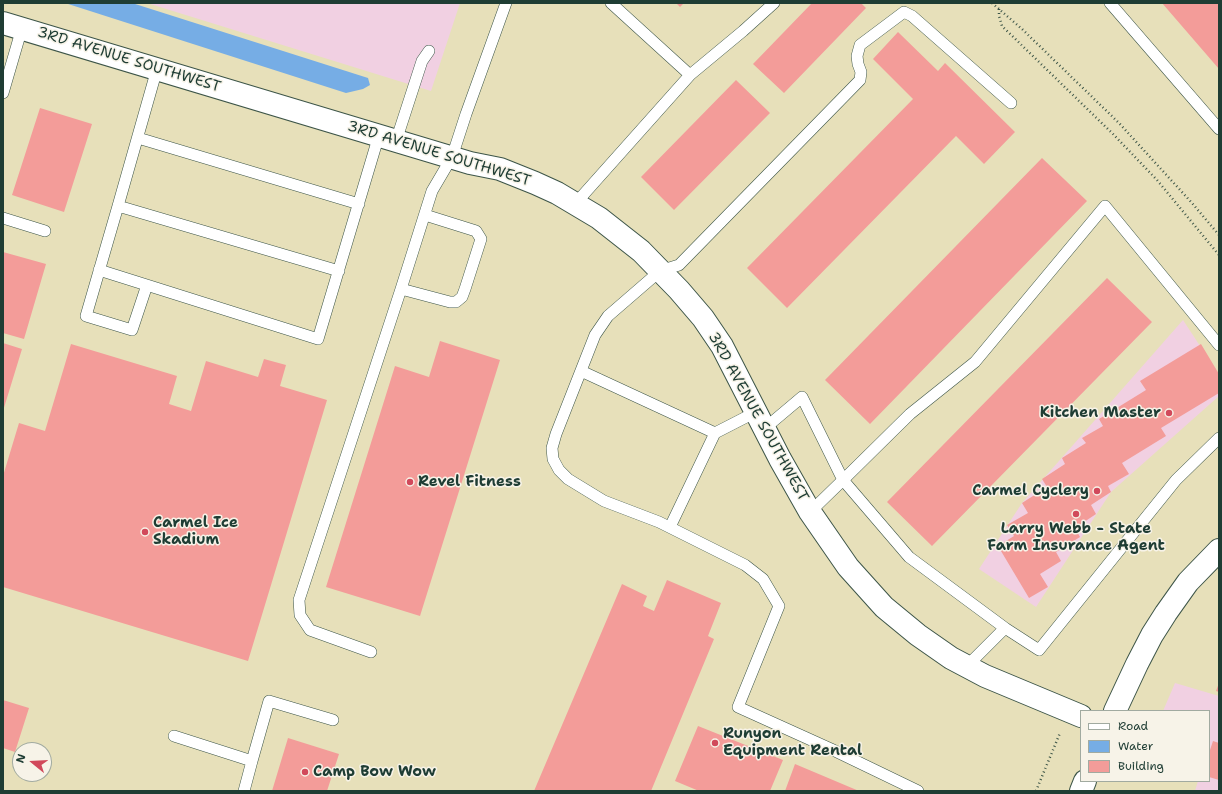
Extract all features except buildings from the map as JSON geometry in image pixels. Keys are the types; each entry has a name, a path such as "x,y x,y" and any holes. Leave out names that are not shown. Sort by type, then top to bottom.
{"street":[{"name":"3RD AVENUE SOUTHWEST","path":"13,25 470,163 500,170 551,190 599,218 641,251 703,318 722,346 780,459 810,512 848,567 884,607 918,635 951,658 985,676 1075,714"},
{"path":"1115,710 1136,664 1166,613 1188,582 1219,550"}],"lane":[{"path":"371,652 310,630 300,615 299,600 432,191 452,157 506,3"},
{"path":"611,3 690,75"},
{"path":"575,204 690,75 774,3"},
{"path":"1110,3 1219,129"},
{"path":"918,791 831,749 738,707 779,606 763,579 745,565 660,522 604,501 568,479 558,470 553,459 552,448 556,434 595,335 608,316 660,271 679,265 860,80 861,72 857,56 860,45 904,12 912,16 1011,102"},
{"path":"3,93 13,25"},
{"path":"99,270 318,339 359,204 422,61 429,51"},
{"path":"147,285 132,330 86,316 157,69"},
{"path":"138,138 359,204"},
{"path":"118,206 339,271"},
{"path":"810,512 910,414 975,362 1105,206 1219,346"},
{"path":"401,289 450,302 456,302 462,298 470,275 481,239 476,231 425,215"},
{"path":"3,218 45,231"},
{"path":"581,372 714,433 760,421 802,397 843,480 909,557 1005,628 1039,650 1176,480 1219,438"},
{"path":"670,527 714,433"},
{"path":"967,666 1005,628"},
{"path":"244,791 269,701 333,720"},
{"path":"174,736 252,761"}],"path":[{"path":"992,3 1022,29 1119,123 1219,235"},
{"path":"999,9 999,16 1002,26 1113,134 1156,180 1219,255"},
{"path":"1036,791 1075,714"}],"shaded area":[{"path":"147,3 460,3 431,91"},
{"path":"1183,320 1219,375 1219,396 1111,492 1036,607 979,569 1022,503"},
{"path":"1175,683 1219,696 1219,791 1195,791 1198,782 1210,782 1210,710 1163,710"}],"water":[{"path":"65,3 132,3 368,78 370,85 363,89 346,93"}],"place":[{"name":"Kitchen Master","path":"1169,413"},
{"name":"Revel Fitness","path":"410,482"},
{"name":"Carmel Cyclery","path":"1097,491"},
{"name":"Larry Webb - State Farm Insurance Agent","path":"1076,514"},
{"name":"Carmel Ice Skadium","path":"145,532"},
{"name":"Runyon Equipment Rental","path":"715,743"},
{"name":"Camp Bow Wow","path":"305,772"}]}
